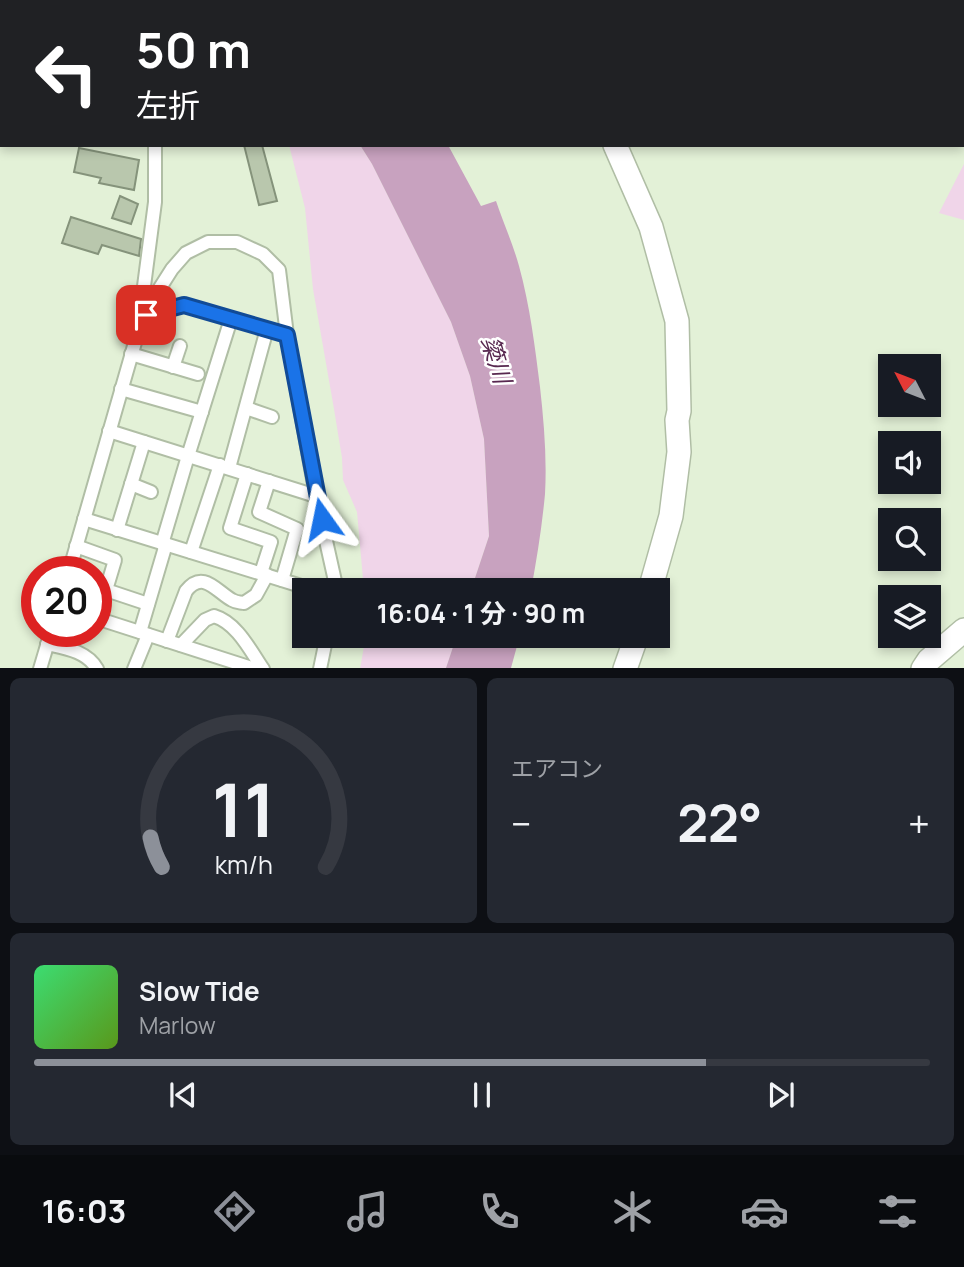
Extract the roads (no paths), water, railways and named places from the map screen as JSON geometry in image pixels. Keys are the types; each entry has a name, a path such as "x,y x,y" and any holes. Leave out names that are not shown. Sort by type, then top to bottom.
{"street":[{"path":"616,147 651,227 677,321 679,452 671,516 653,578"},
{"path":"923,668 964,630"},
{"path":"625,668 632,648"}],"lane":[{"path":"138,332 155,202 155,147"},
{"path":"73,556 138,332 158,291 186,253 208,242 236,242 263,254 279,270 287,335 316,496 334,578"},
{"path":"146,315 184,305 287,335"},
{"path":"134,668 144,633 148,604 188,456 231,318"},
{"path":"191,552 246,408 267,329"},
{"path":"173,367 180,346"},
{"path":"131,354 198,374"},
{"path":"121,389 202,412"},
{"path":"246,408 272,417"},
{"path":"109,431 316,496"},
{"path":"117,530 144,442"},
{"path":"167,641 190,586 198,583 214,585 232,600 244,603 256,595 271,542 230,528 247,474"},
{"path":"269,481 259,512 298,529 282,580"},
{"path":"131,484 151,492"},
{"path":"84,519 292,583"},
{"path":"76,546 115,560 106,590 148,604"},
{"path":"181,645 205,620 214,615 235,630 263,668"},
{"path":"112,623 237,666 255,668"},
{"path":"40,668 46,647"},
{"path":"69,647 84,654 97,668"},
{"path":"320,668 324,648"}],"water":[{"name":"簗川","path":"361,147 449,147 481,206 496,201 517,258 526,296 543,414 545,494 533,578 475,578 489,536 484,439 470,376 451,322"},
{"path":"453,648 516,648 511,668 446,668"}]}
